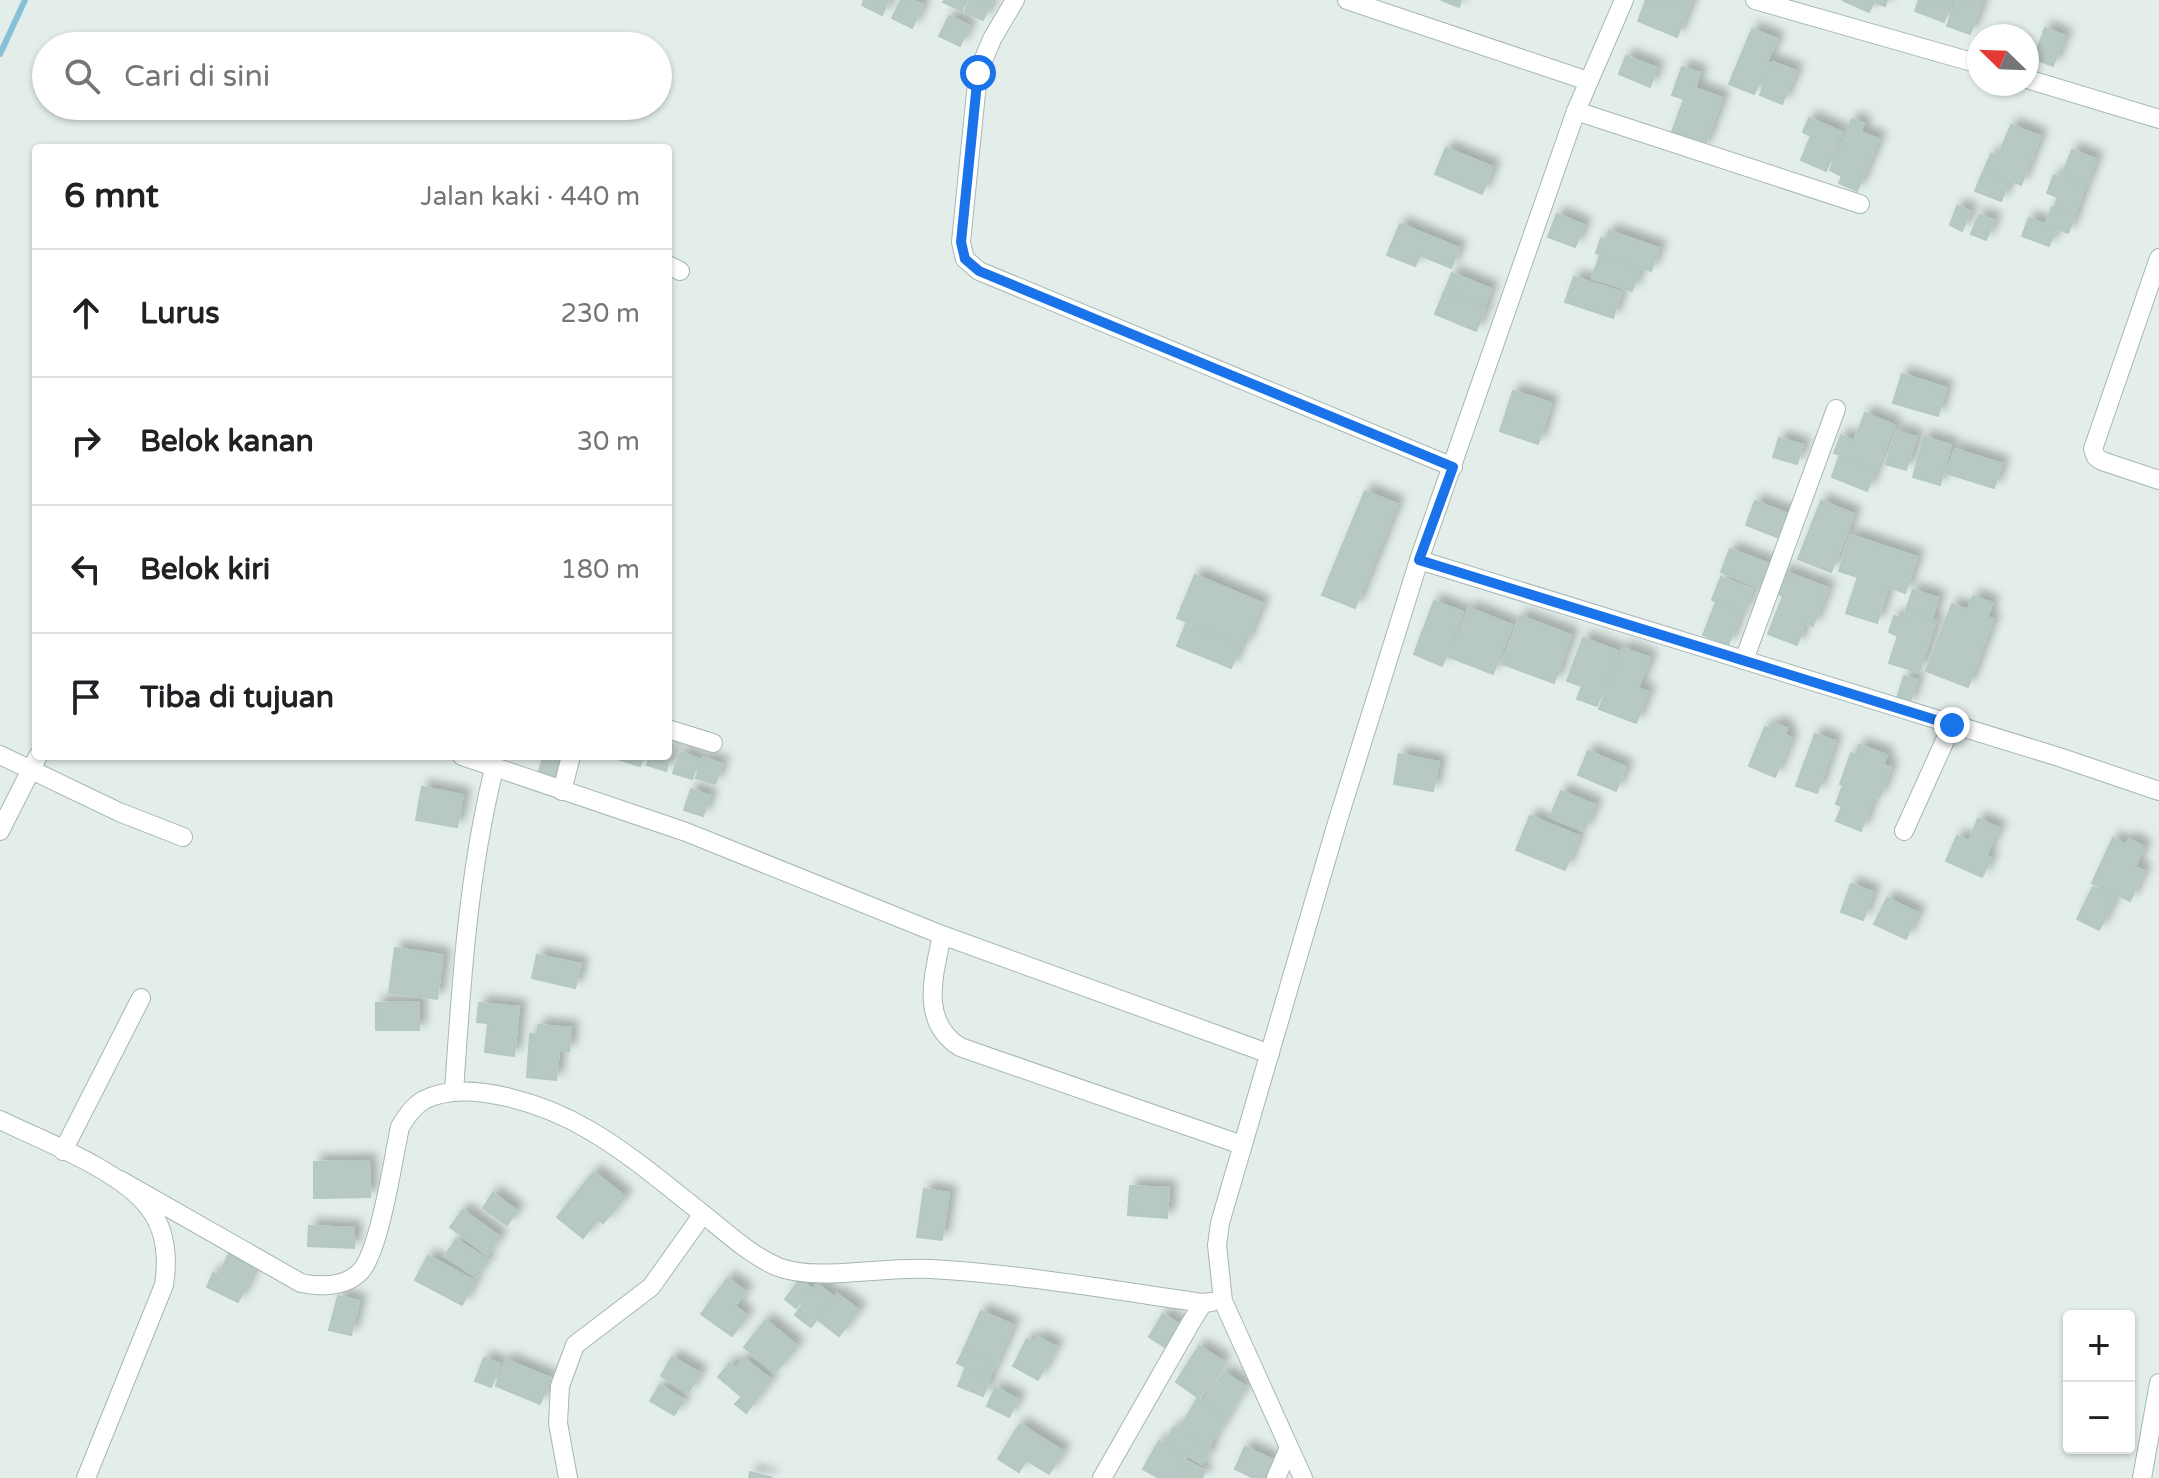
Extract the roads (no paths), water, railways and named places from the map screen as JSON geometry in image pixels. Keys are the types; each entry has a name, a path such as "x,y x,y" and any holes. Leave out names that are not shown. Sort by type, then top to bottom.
{"street":[{"path":"1015,0 992,39 978,73 961,242 965,259 979,271 1453,467"},
{"path":"1347,0 1588,81"},
{"path":"1303,1478 1223,1301 1217,1245 1242,1145 1341,809 1419,560 1576,111 1624,0"},
{"path":"1755,0 1967,61"},
{"path":"2039,83 2159,119"},
{"path":"1576,111 1860,204"},
{"path":"2159,258 2093,449 2102,461 2159,480"},
{"path":"1744,660 1836,409"},
{"path":"1419,560 2073,761 2159,791"},
{"path":"1904,831 1952,725"},
{"path":"672,730 713,743"},
{"path":"0,755 35,763 119,812 183,837"},
{"path":"472,760 686,832 942,935 1270,1054"},
{"path":"562,791 570,760"},
{"path":"0,831 35,763"},
{"path":"454,1092 466,944 484,810 494,769"},
{"path":"942,935 933,978 932,1005 938,1027 946,1038 960,1047 1242,1145"},
{"path":"63,1151 141,998"},
{"path":"0,1120 120,1180 301,1283 332,1286 353,1278 363,1270 378,1228 400,1127 407,1115 425,1099 454,1092 504,1095 589,1129 752,1253 779,1267 807,1274 929,1269 1057,1281 1203,1303 1223,1301"},
{"path":"86,1478 164,1285 167,1261 165,1244 150,1209 120,1180"},
{"path":"568,1478 558,1411 562,1378 575,1345 651,1287 703,1214"},
{"path":"1102,1478 1203,1303"},
{"path":"2142,1478 2159,1383"},
{"path":"1276,1478 1288,1450"}],"waterway":[{"path":"0,54 25,0"}]}
